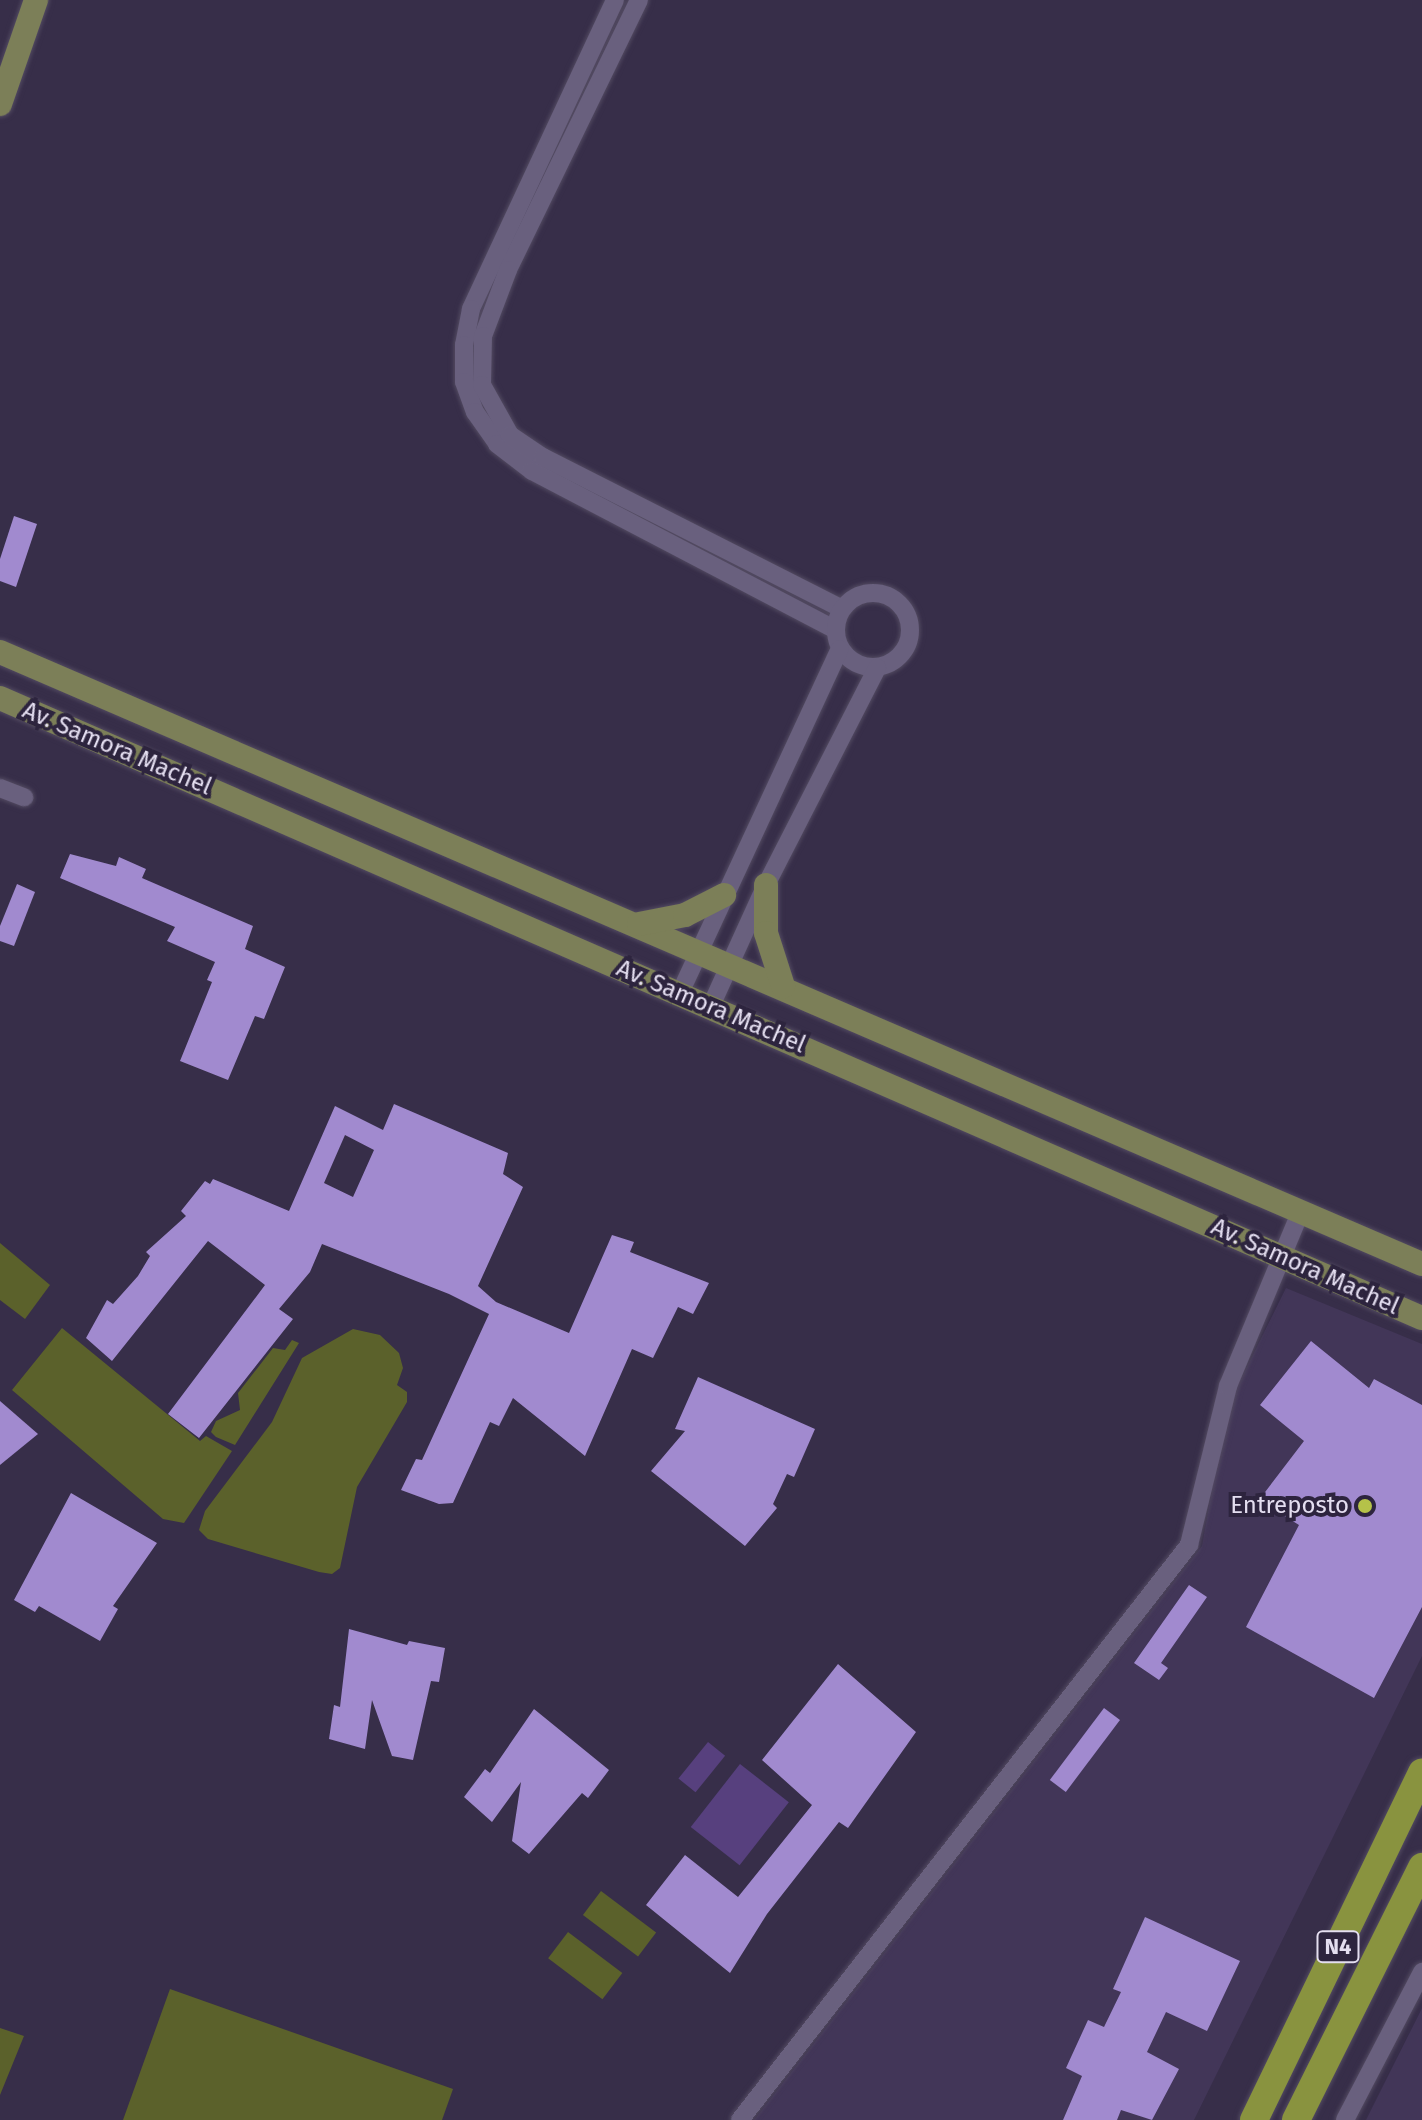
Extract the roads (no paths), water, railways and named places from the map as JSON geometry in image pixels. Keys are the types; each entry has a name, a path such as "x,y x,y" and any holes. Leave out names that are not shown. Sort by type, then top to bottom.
{"highway":[{"name":"N4","path":"1254,2120 1422,1773"},
{"name":"N4","path":"1296,2120 1422,1867"}],"main road":[{"path":"0,104 36,0"},
{"name":"Av. Samora Machel","path":"0,652 639,924 700,954 783,986 1422,1264"},
{"name":"Av. Samora Machel","path":"0,698 1422,1318"},
{"path":"766,885 766,933 783,986"},
{"path":"639,924 685,915 724,895"}],"street":[{"path":"615,0 471,309 464,345 464,382 475,412 497,444 532,471 834,629"},
{"path":"639,0 508,270 483,336 482,385 510,435 543,457 841,608"},
{"path":"879,592 899,602 910,620 909,642 897,659 877,668 856,664 840,649 834,629 841,608 858,595 879,592"},
{"path":"680,993 840,649"},
{"path":"711,1006 766,885 877,668"},
{"path":"0,788 24,797"},
{"path":"740,2120 1189,1545 1228,1386 1301,1211"},
{"path":"1345,2120 1422,1972"}],"place":[{"name":"Entreposto","path":"1365,1506"}]}
